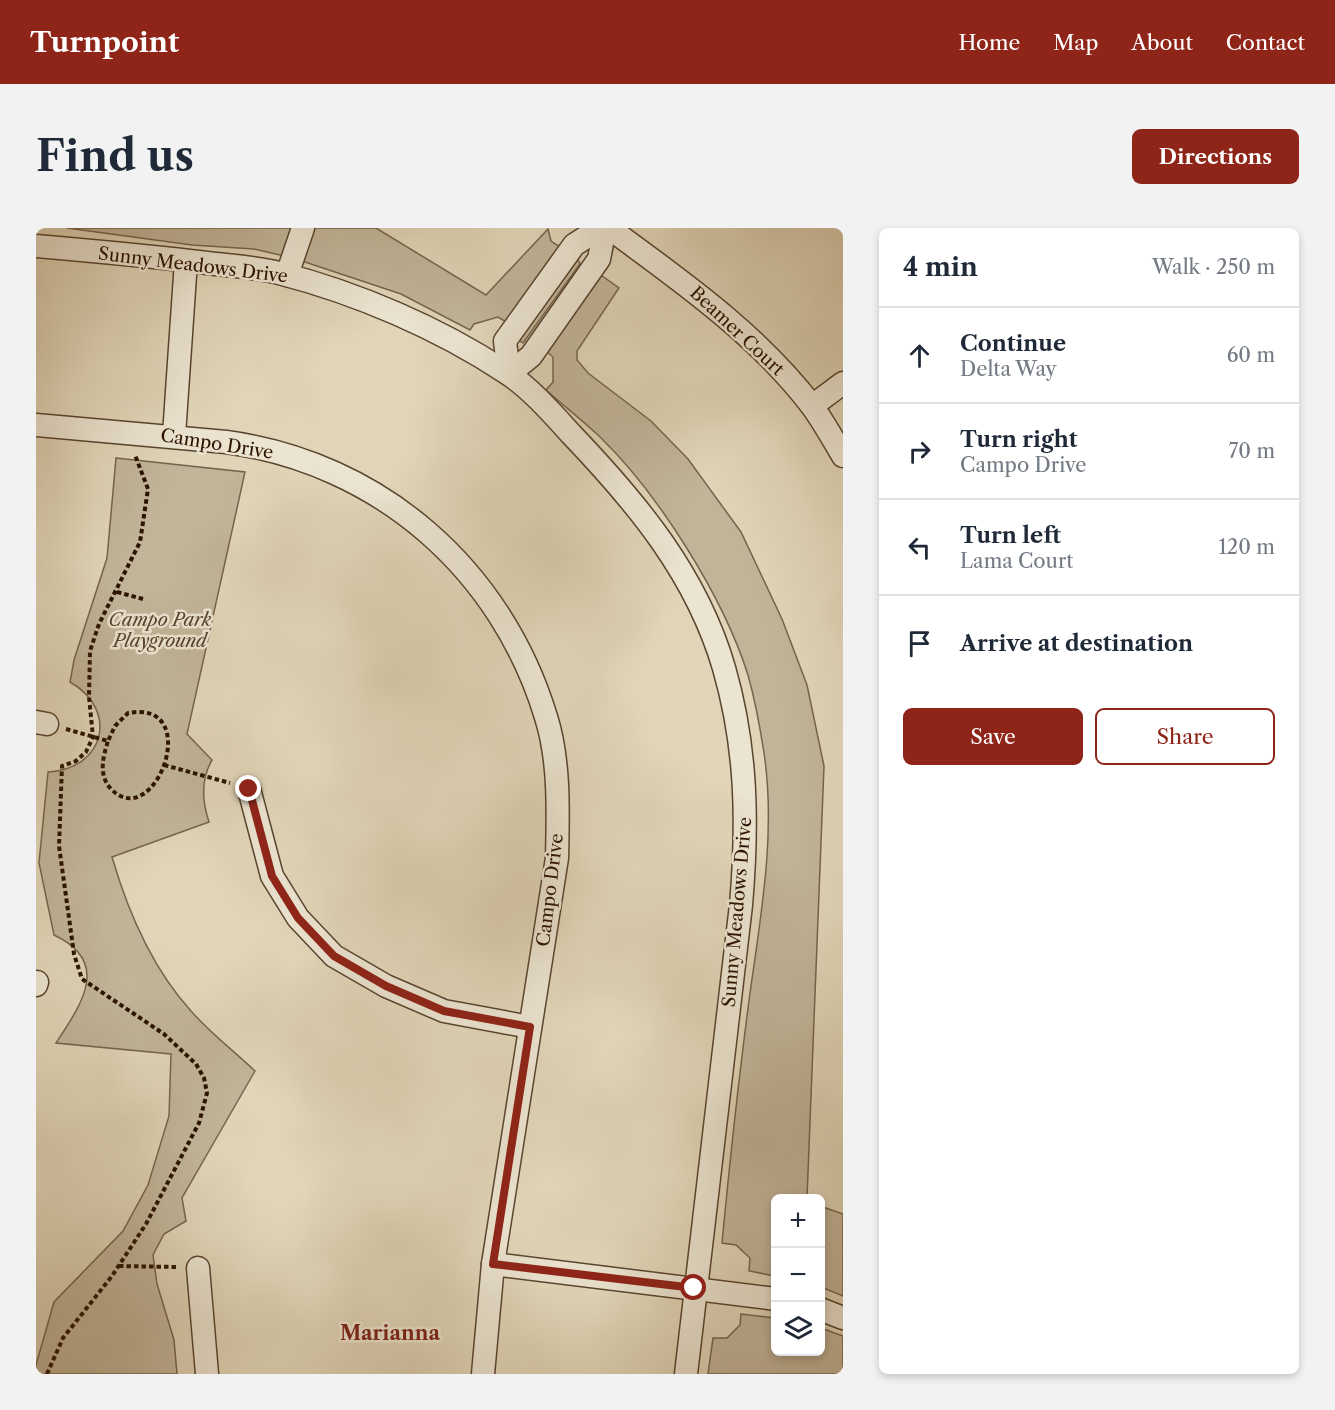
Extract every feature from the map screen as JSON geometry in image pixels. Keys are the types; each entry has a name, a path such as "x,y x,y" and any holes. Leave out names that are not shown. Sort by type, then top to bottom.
{"street":[{"path":"287,275 303,228"},
{"path":"509,374 505,340 574,245 602,228"},
{"name":"Beamer Court","path":"609,228 696,292 767,355 812,406 843,456"},
{"name":"Sunny Meadows Drive","path":"36,246 186,261 287,275 368,302 435,333 509,374 556,417 624,489 656,530 706,618 724,669 744,771 747,832 741,905 694,1288 686,1374"},
{"path":"174,435 186,261"},
{"path":"812,406 843,383"},
{"name":"Campo Drive","path":"36,426 174,435 255,446 315,463 367,488 436,537 484,591 519,648 547,719 558,795 557,858 493,1264 483,1374"},
{"path":"249,789 272,876 298,918 334,956 386,986 444,1011 530,1027"},
{"path":"493,1264 771,1298"},
{"path":"198,1268 207,1374"},
{"path":"825,1311 843,1318"}],"path":[{"path":"47,1374 63,1338 118,1266 167,1187 199,1123 207,1093 204,1078 196,1064 164,1034 82,979 74,954 59,846 62,766 81,757 93,737 89,697 90,651 99,624 140,542 146,514 148,489 144,474 135,460 136,433"},
{"path":"117,592 143,599"},
{"path":"148,712 159,718 165,727 168,744 164,765 159,780 146,793 138,796 116,794 109,787 102,760 108,741 120,719 128,713 148,712"},
{"path":"42,723 108,741"},
{"path":"164,765 249,789"},
{"path":"118,1266 198,1268"}],"green space":[{"path":"67,228 376,228 486,295 548,229 551,241 560,247 506,322 498,317 474,324 470,330 401,294 293,258 254,249 192,245"},
{"path":"578,259 580,264 523,343 520,341 521,338"},
{"path":"598,273 619,288 577,351 577,360 588,373 651,421 688,459 741,532 782,619 807,685 824,766 807,1194 771,1194 771,1275 749,1271 750,1258 736,1245 722,1243 738,1086 768,843 764,753 748,675 737,644 705,580 686,547 644,486 599,436 546,390 553,382 553,357 545,350"},
{"name":"Campo Park Playground","path":"116,458 245,472 187,734 212,760 204,782 205,806 209,822 112,857 134,919 164,977 198,1019 255,1071 182,1198 186,1221 164,1234 153,1255 157,1284 174,1340 177,1374 36,1374 36,1365 54,1302 123,1231 148,1185 169,1116 171,1054 56,1043 82,999 87,971 82,958 72,946 54,935 39,863 48,772 67,768 82,761 93,750 99,736 100,722 95,707 85,694 70,682 74,660 107,558"},
{"path":"825,1208 843,1214 843,1296 825,1289"},
{"path":"741,1314 771,1318 771,1356 825,1356 825,1329 843,1336 843,1374 708,1374 713,1338 727,1338 740,1325"}],"district":[{"name":"Marianna","path":"390,1333"}],"route":[{"path":"249,789 272,876 298,918 334,956 386,986 444,1011 530,1027 493,1264 694,1288"}]}
